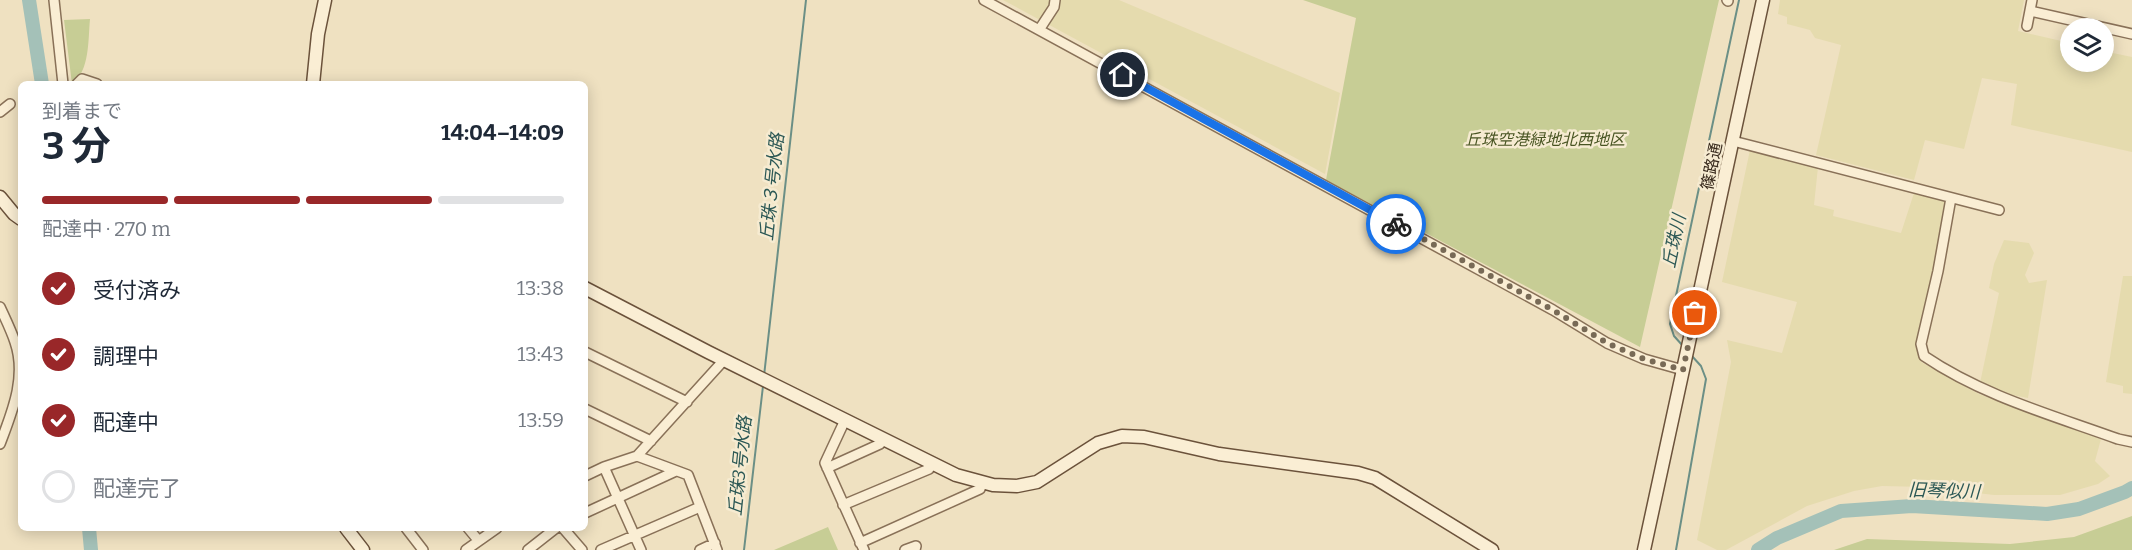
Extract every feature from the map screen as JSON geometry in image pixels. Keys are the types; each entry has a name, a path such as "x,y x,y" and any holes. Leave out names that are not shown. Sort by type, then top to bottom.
{"street":[{"path":"54,0 63,81"},
{"path":"313,81 318,34 325,0"},
{"path":"984,0 1553,310 1607,343 1644,359 1684,365"},
{"path":"1039,30 1054,7 1055,0"},
{"name":"篠路通","path":"1644,550 1763,0"},
{"path":"2027,26 2032,0"},
{"path":"2030,11 2132,34"},
{"path":"0,112 10,104"},
{"path":"1733,141 1999,210"},
{"path":"0,197 18,217"},
{"path":"1951,198 1938,271 1921,344 1924,356 1947,372 1995,395 2132,442"},
{"path":"588,291 956,475 982,483 1017,486 1036,482 1098,443 1122,436 1144,437 1219,454 1358,473 1375,478 1492,550"},
{"path":"0,307 16,344 18,359"},
{"path":"588,353 687,402"},
{"path":"588,474 637,456 724,360"},
{"path":"0,444 12,412 18,387"},
{"path":"588,410 651,441"},
{"path":"845,420 825,463 862,546 980,489 982,483"},
{"path":"827,468 880,444 883,439"},
{"path":"637,456 688,475 716,547 700,550"},
{"path":"843,505 929,469 932,463"},
{"path":"604,467 641,550"},
{"path":"588,468 595,471"},
{"path":"588,512 676,471"},
{"path":"601,550 700,507"},
{"path":"348,531 363,550"},
{"path":"408,531 423,550"},
{"path":"470,531 478,540"},
{"path":"466,550 492,531"},
{"path":"528,550 552,531"},
{"path":"566,531 582,550"},
{"path":"905,550 916,546 915,550"}],"shaded area":[{"path":"1003,0 1119,0 1340,93 1325,174"},
{"path":"1780,0 2024,0 2018,31 2060,41 2060,72 2114,72 2114,53 2132,57 2132,152 2011,125 2017,84 1982,78 1964,149 1925,140 1914,180 1816,155 1841,45 1815,38 1810,30 1787,24 1787,17 1778,14"},
{"path":"1750,150 1818,167 1814,205 1834,210 1833,216 1901,233 1914,193 1948,201 1918,346 1921,362 1979,394 2101,439 2095,461 2110,476 2098,484 2060,495 1994,495 1925,487 1882,486 1854,491 1807,506 1726,550 1717,550 1697,540 1731,362 1727,340 1782,353 1797,302 1722,282"},
{"path":"2004,240 2029,243 2034,253 2025,275 2029,283 2047,280 2028,398 2002,393 1980,383 1999,293 1989,288 1994,264"},
{"path":"2123,276 2132,276 2132,394 2123,393 2123,386 2106,382"}],"green space":[{"name":"丘珠空港緑地北西地区","path":"1303,0 1719,0 1640,347 1326,180 1356,18"},
{"path":"90,19 85,63 75,81 72,81 64,20"},
{"path":"2132,516 2132,550 1834,550 1867,539 2010,544 2074,537"},
{"path":"828,527 838,550 774,550"}],"waterway":[{"path":"29,0 42,81"},
{"name":"丘珠３号水路","path":"764,376 806,0"},
{"name":"丘珠川","path":"1683,346 1674,336 1670,324 1739,0"},
{"name":"丘珠川","path":"1676,550 1706,379 1701,366 1691,355"},
{"name":"丘珠3号水路","path":"744,550 763,386"},
{"name":"旧琴似川","path":"1758,550 1777,538 1841,511 1912,506 2047,514 2079,509 2132,488"},
{"path":"89,531 91,550"}],"way so far":[{"path":"1396,224 1553,310 1607,343 1644,359 1683,370 1695,313"}],"route":[{"path":"1123,75 1396,224"}]}
